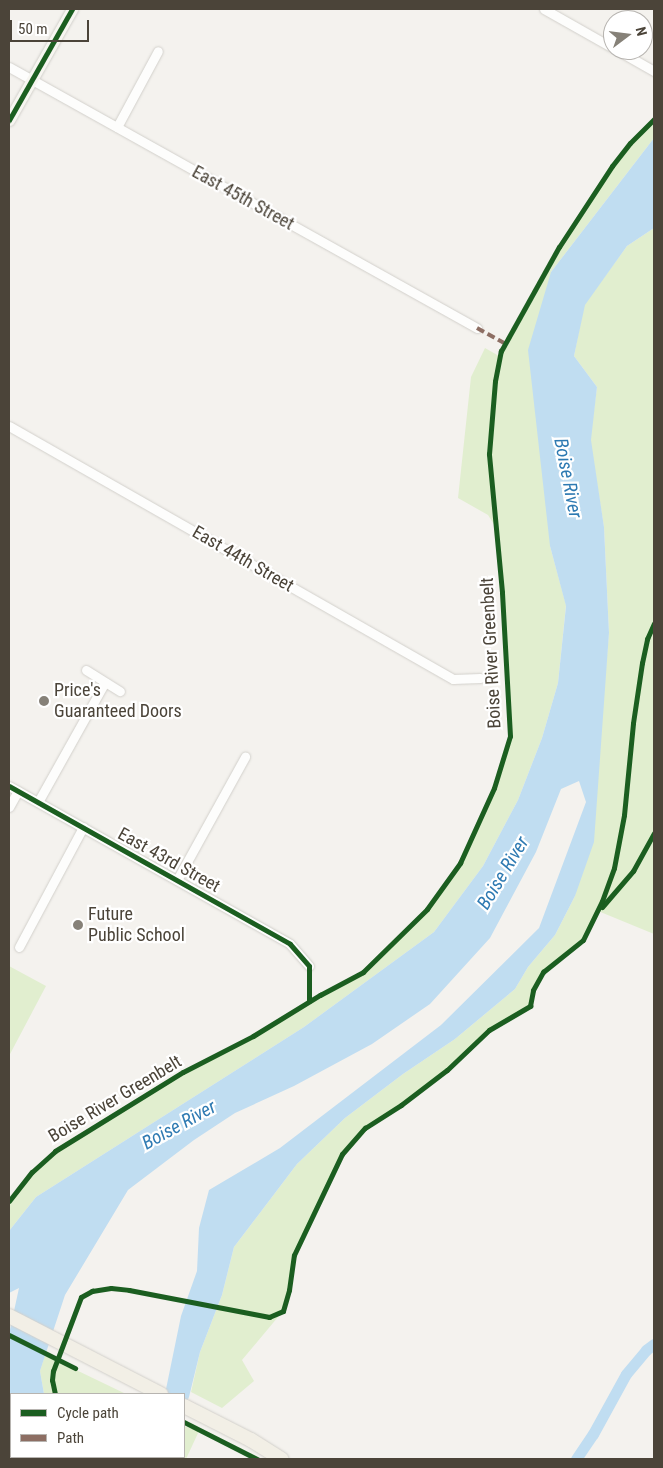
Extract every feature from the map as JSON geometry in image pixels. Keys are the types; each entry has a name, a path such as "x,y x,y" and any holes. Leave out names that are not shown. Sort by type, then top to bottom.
{"main road":[{"path":"9,1316 159,1393"},
{"path":"185,1406 282,1459"}],"street":[{"path":"9,120 72,9"},
{"path":"544,9 603,42"},
{"path":"117,127 158,51"},
{"path":"635,60 654,71"},
{"name":"East 45th Street","path":"9,67 477,328"},
{"name":"East 44th Street","path":"9,426 453,679 480,678"},
{"path":"86,670 120,691"},
{"path":"38,802 105,682"},
{"path":"177,880 245,757"},
{"name":"East 43rd Street","path":"9,786 290,944 309,966"},
{"path":"9,807 18,791"},
{"path":"19,947 83,827"}],"green space":[{"path":"654,119 654,138 551,272 550,546 566,605 558,683 542,738 518,800 483,866 434,932 304,1027 36,1197 9,1231 9,1201 48,1156 183,1072 253,1036 320,995 363,972 427,909 460,863 499,775 507,749 510,720 497,529 488,515 458,498 471,377 485,348 499,356 504,343 559,247 622,153"},
{"path":"654,228 654,934 598,911 583,940 543,972 533,990 530,1006 489,1030 447,1070 401,1105 365,1128 342,1154 307,1225 294,1255 289,1290 283,1311 242,1360 254,1381 222,1408 191,1392 200,1352 222,1295 234,1247 297,1164 345,1118 403,1074 455,1039 515,989 528,967 555,935 575,896 600,736 609,633 604,527 590,440 597,387 574,356 584,305 627,246"},
{"path":"9,966 46,986 9,1056"},
{"path":"45,1355 124,1393 44,1393 40,1371"},
{"path":"185,1426 199,1431 186,1459 151,1459 185,1458"}],"water":[{"name":"Boise River","path":"654,138 654,228 627,246 585,305 574,356 597,387 591,440 604,527 609,633 594,842 575,896 555,935 528,967 515,989 455,1039 403,1074 345,1118 297,1164 234,1247 222,1295 200,1352 185,1406 185,1393 165,1393 181,1316 197,1271 199,1228 209,1190 280,1148 441,1025 539,928 586,802 579,781 561,789 536,852 490,938 430,1004 372,1044 294,1086 235,1113 194,1140 128,1190 65,1295 40,1371 44,1393 10,1393 10,1436 9,1334 19,1288 9,1293 9,1231 36,1197 304,1027 434,932 483,866 518,800 542,738 558,683 566,606 550,546 528,350 551,272"}],"waterway":[{"path":"576,1459 593,1434 626,1374 646,1350 654,1344"}],"marked path":[{"path":"477,328 504,343"}],"cycle path":[{"path":"9,120 72,9"},
{"name":"Boise River Greenbelt","path":"9,1201 32,1172 55,1151 183,1072 253,1036 320,995 363,972 427,909 460,863 494,788 510,736 502,592 489,454 495,381 501,351 559,247 612,166 630,143 654,119"},
{"path":"55,1393 52,1380 53,1371 81,1297 92,1291 111,1288 129,1290 269,1317 283,1311 289,1290 294,1255 342,1154 365,1128 401,1105 447,1070 489,1030 530,1006 533,990 543,972 583,940 602,901 614,868 624,815 633,723 642,663 647,639 654,623"},
{"path":"9,786 290,944 309,966 309,1001"},
{"path":"602,907 633,871 654,833"},
{"path":"9,1335 75,1368"},
{"path":"185,1423 257,1459"}],"place":[{"name":"Price's Guaranteed Doors","path":"44,701"},
{"name":"Future Public School","path":"78,925"}]}
